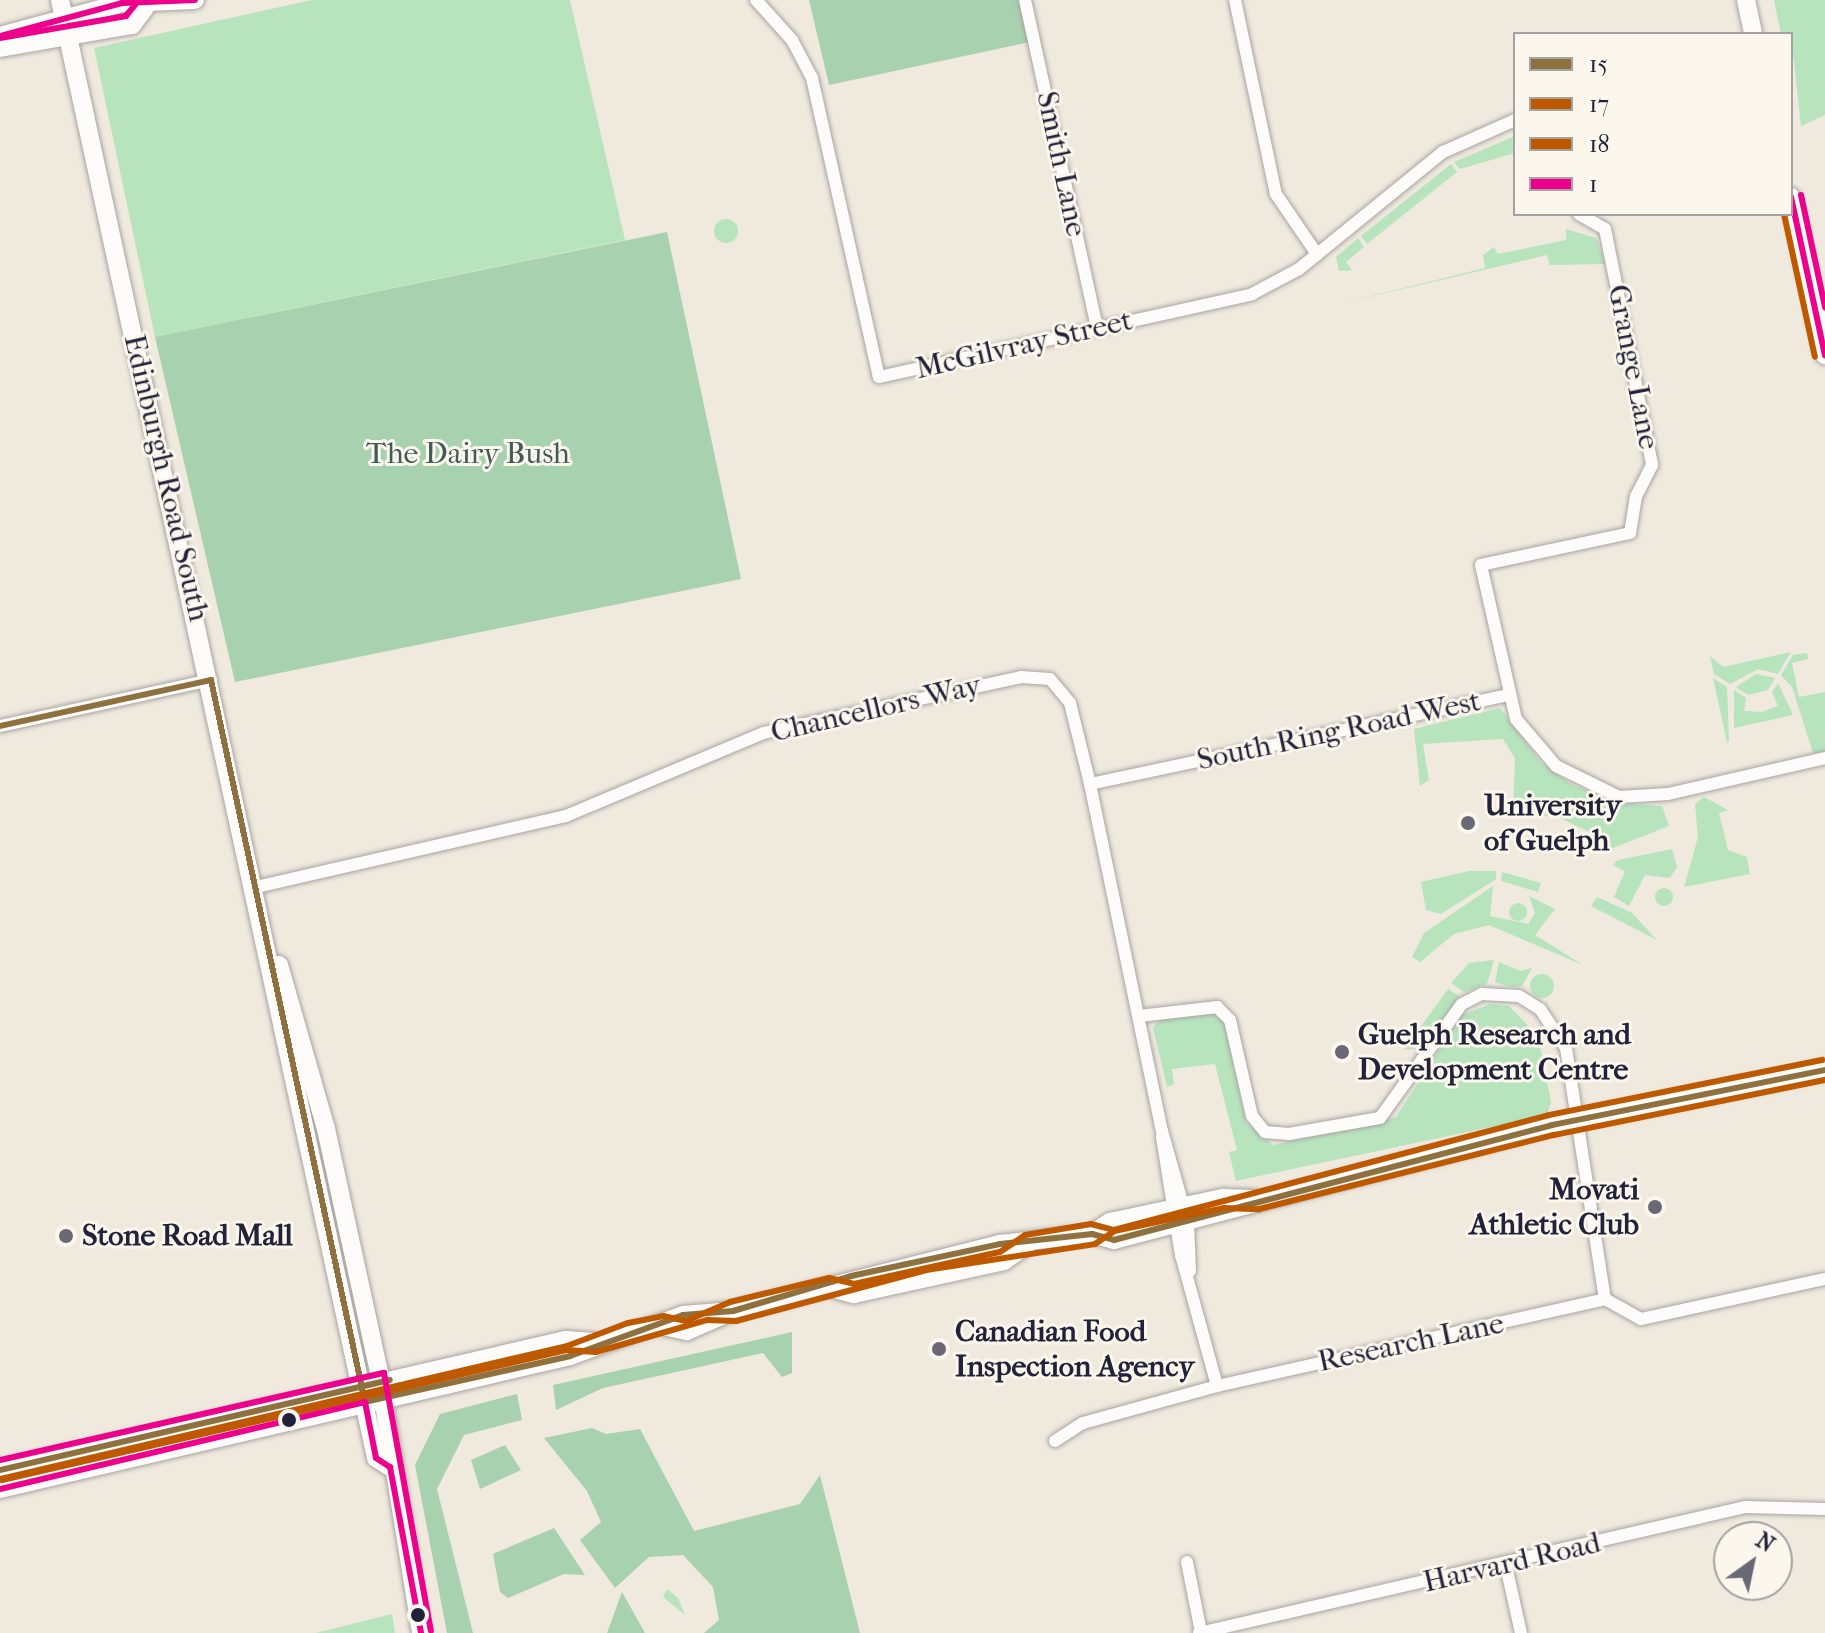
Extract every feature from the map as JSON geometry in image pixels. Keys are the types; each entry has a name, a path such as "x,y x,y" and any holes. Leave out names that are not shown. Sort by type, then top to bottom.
{"main road":[{"path":"0,36 62,8 122,3 145,8 195,0"},
{"path":"1746,0 1753,32"},
{"name":"Edinburgh Road South","path":"62,8 271,957 373,1392 376,1458 390,1467 421,1633"},
{"path":"0,48 132,25 145,8"},
{"path":"1793,206 1825,355"},
{"path":"0,1489 180,1445 566,1340 594,1342 663,1326 687,1331 733,1311 831,1288 940,1256 1092,1234 1114,1240 1180,1216 1573,1121 1825,1070"},
{"path":"0,1470 196,1423 373,1392"},
{"path":"180,1445 196,1423"}],"street":[{"name":"McGilvray Street","path":"756,0 792,40 812,78 879,377 1252,294 1317,254 1431,160 1513,121"},
{"name":"Smith Lane","path":"1025,0 1097,328"},
{"path":"1235,0 1276,194 1317,254"},
{"name":"Grange Lane","path":"1508,695 1481,565 1630,533 1636,496 1652,465 1605,229 1582,216"},
{"name":"Chancellors Way","path":"256,887 566,816 763,733 1021,677 1050,679 1065,693 1090,784 1180,1216"},
{"path":"0,726 211,680"},
{"name":"South Ring Road West","path":"1090,784 1508,695 1541,753 1619,797 1668,794 1825,758"},
{"path":"1139,1016 1217,1007 1230,1020 1252,1116 1265,1132 1289,1134 1380,1118 1462,1004 1482,994 1519,996 1540,1009 1550,1034 1566,1048 1573,1121 1605,1299 1641,1319 1825,1279"},
{"path":"1180,1216 1217,1386"},
{"name":"Research Lane","path":"1055,1441 1083,1423 1217,1386 1605,1299"},
{"name":"Harvard Road","path":"1200,1633 1506,1566 1745,1507 1825,1509"},
{"path":"1187,1562 1200,1633"},
{"path":"1506,1566 1521,1633"}],"green space":[{"path":"312,0 570,0 625,240 155,337 94,48"},
{"path":"809,0 1021,0 1030,42 829,85"},
{"path":"1774,0 1825,0 1825,115 1801,126 1793,32 1781,32"},
{"path":"1513,137 1513,154 1460,169 1454,162"},
{"path":"1451,164 1457,172 1367,244 1361,236"},
{"path":"726,219 735,222 738,231 735,240 726,243 717,240 714,231 717,222"},
{"path":"1566,229 1596,238 1606,264 1550,265 1547,255 1339,304 1485,268 1483,255 1494,247 1498,254 1566,240"},
{"name":"The Dairy Bush","path":"667,232 741,579 235,682 155,337"},
{"path":"1358,238 1364,247 1346,262 1352,270 1339,271 1336,257"},
{"path":"1791,652 1778,674 1758,669 1730,684 1714,674 1710,656 1723,667"},
{"path":"1807,653 1808,659 1792,663 1799,697 1825,692 1825,751 1813,753 1792,687 1781,675 1793,655"},
{"path":"1756,674 1775,678 1768,690 1748,695 1736,687"},
{"path":"1713,678 1727,687 1729,742 1727,742"},
{"path":"1778,683 1793,715 1734,728 1734,690 1746,698 1744,711 1762,712 1778,706 1772,692"},
{"path":"1500,708 1541,763 1571,784 1617,803 1662,806 1669,826 1608,850 1608,841 1560,818 1513,811 1515,758 1503,739 1423,744 1429,780 1420,786 1414,729"},
{"path":"1704,797 1728,810 1719,813 1728,850 1747,857 1750,874 1684,887 1698,837 1695,804"},
{"path":"1672,849 1677,867 1670,878 1645,875 1629,906 1614,897 1625,871 1613,865 1618,860"},
{"path":"1469,871 1496,871 1496,879 1441,914 1426,910 1421,882"},
{"path":"1502,872 1541,883 1538,892 1501,881"},
{"path":"1493,886 1490,916 1528,924 1535,913 1529,896 1555,909 1535,935 1583,965 1489,925 1454,934 1420,962 1412,957 1424,933"},
{"path":"1664,888 1673,897 1664,906 1655,897"},
{"path":"1597,897 1632,913 1657,940 1591,906"},
{"path":"1518,903 1527,912 1518,921 1509,912"},
{"path":"1494,960 1487,984 1464,992 1451,983 1469,963"},
{"path":"1499,962 1521,971 1532,968 1522,986 1511,987 1495,982"},
{"path":"1542,974 1553,981 1554,986 1547,997 1542,998 1531,991 1530,986 1537,975"},
{"path":"1448,989 1459,996 1421,1048 1404,1050"},
{"path":"1490,1004 1509,1006 1538,1036 1551,1102 1547,1115 1236,1181 1229,1152 1237,1150 1215,1064 1172,1069 1174,1084 1167,1087 1153,1028 1160,1019 1212,1013 1224,1022 1246,1123 1273,1145 1396,1117 1462,1015"},
{"path":"792,1332 792,1373 782,1377 763,1353 603,1388 556,1410 553,1385"},
{"path":"517,1394 522,1420 464,1435 437,1489 473,1633 447,1633 415,1465 440,1414"},
{"path":"592,1428 606,1434 640,1429 694,1531 800,1504 820,1475 860,1633 704,1633 719,1620 713,1587 683,1555 649,1557 615,1588 580,1540 601,1522 587,1491 544,1438"},
{"path":"505,1445 521,1470 480,1489 471,1460"},
{"path":"554,1528 585,1575 564,1574 508,1598 500,1592 493,1554"},
{"path":"667,1589 678,1598 685,1615 663,1597"},
{"path":"622,1592 645,1633 607,1633"},
{"path":"392,1614 395,1633 316,1633"}],"transit line":[{"name":"1","path":"0,38 126,16 139,0"},
{"path":"0,36 122,3 195,0"},
{"name":"1","path":"1801,195 1825,307"},
{"path":"1793,206 1825,355"},
{"name":"17","path":"1784,216 1815,357"},
{"name":"15","path":"0,726 211,680 365,1402 570,1356 683,1315 733,1311 851,1276 1000,1244 1092,1234 1114,1240 1552,1125 1825,1070"},
{"name":"18","path":"0,1479 567,1346 628,1323 663,1316 686,1321 730,1302 829,1278 854,1284 1000,1252 1025,1235 1091,1224 1114,1230 1549,1115 1823,1060"},
{"name":"17","path":"2,1480 567,1350 596,1352 707,1320 736,1321 926,1270 1095,1244 1114,1231 1224,1208 1259,1209 1554,1135 1825,1080"},
{"name":"1","path":"0,1460 384,1373 431,1631"},
{"name":"15","path":"0,1470 390,1380"},
{"path":"0,1489 365,1402 376,1458 390,1467 421,1633"}],"place":[{"name":"University of Guelph","path":"1468,823"},
{"name":"Guelph Research and Development Centre","path":"1342,1052"},
{"name":"Movati Athletic Club","path":"1655,1207"},
{"name":"Stone Road Mall","path":"66,1236"},
{"name":"Canadian Food Inspection Agency","path":"939,1349"}]}
